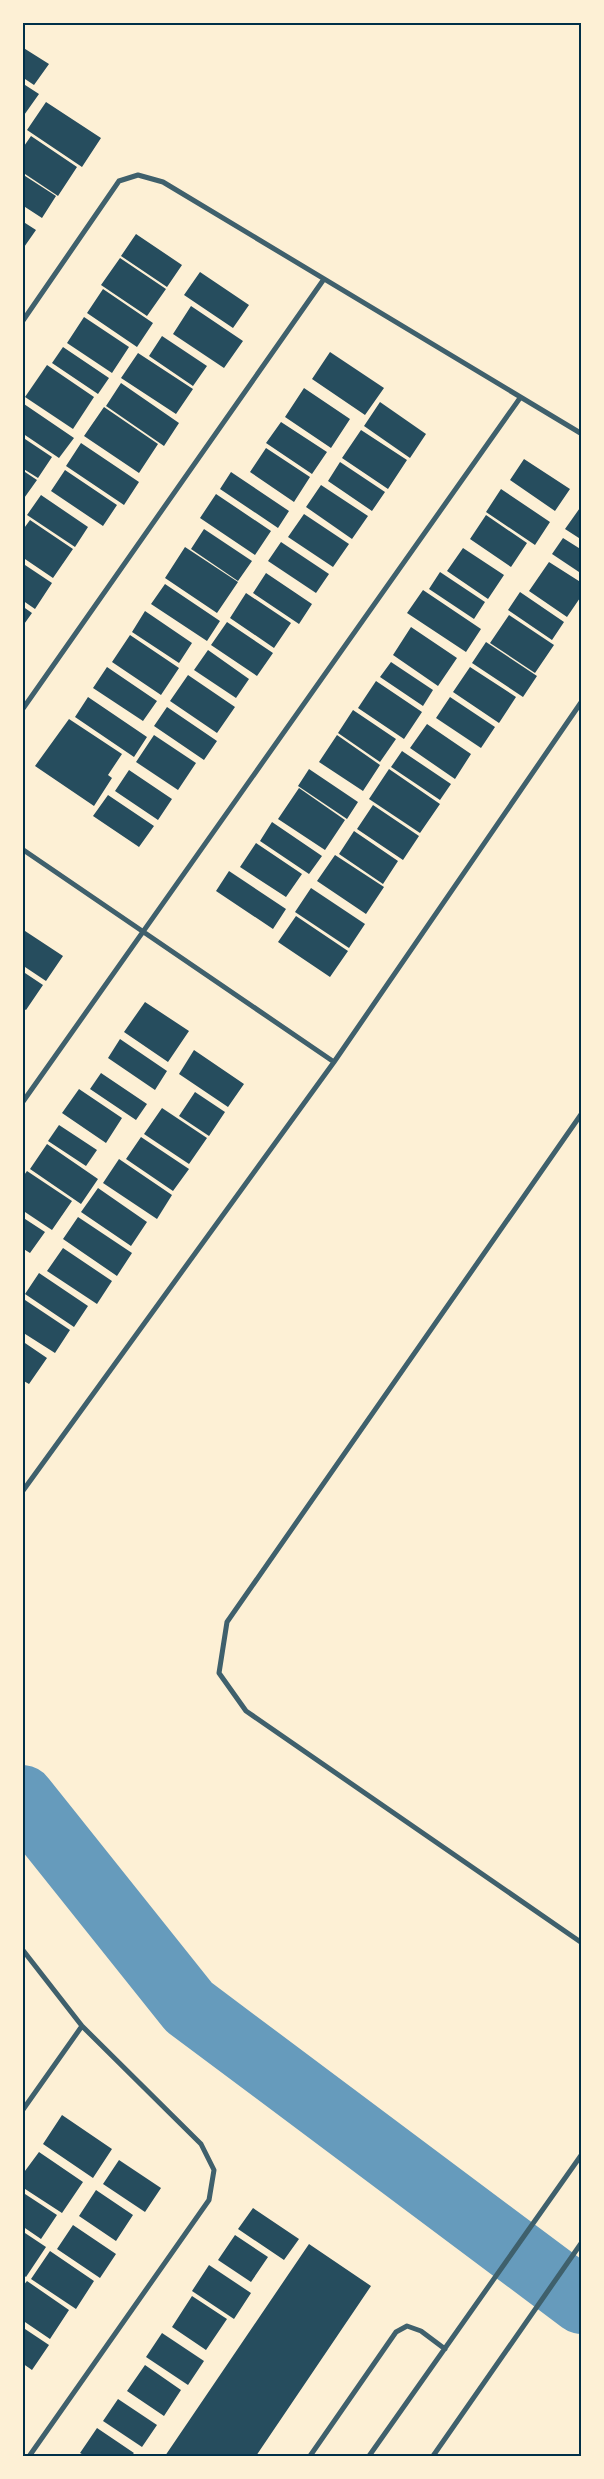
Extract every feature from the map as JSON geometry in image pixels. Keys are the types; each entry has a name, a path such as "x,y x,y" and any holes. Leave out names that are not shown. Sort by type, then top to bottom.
{"street":[{"path":"22,322 119,181 138,175 163,182 582,434"},
{"path":"22,710 324,279"},
{"path":"22,1103 520,398"},
{"path":"22,1492 334,1062 582,701"},
{"path":"22,849 334,1062"},
{"path":"582,1113 227,1622 219,1673 246,1711 582,1943"},
{"path":"22,1949 82,2026 201,2144 214,2170 209,2200 30,2454"},
{"path":"22,2111 82,2026"},
{"path":"369,2456 582,2154"},
{"path":"433,2456 582,2242"},
{"path":"310,2456 396,2332 407,2326 421,2331 445,2349"}],"building":[{"path":"22,47 49,64 34,85 22,77"},
{"path":"22,83 39,94 22,118"},
{"path":"46,102 101,138 82,167 27,130"},
{"path":"31,136 77,167 58,196 22,172 22,149"},
{"path":"22,174 56,196 42,218 22,205"},
{"path":"22,221 36,230 22,250"},
{"path":"136,234 182,265 167,287 121,256"},
{"path":"120,258 166,289 147,316 101,285"},
{"path":"200,272 249,305 233,328 184,295"},
{"path":"103,289 153,323 137,347 87,313"},
{"path":"191,306 243,341 224,368 173,334"},
{"path":"84,317 129,347 112,373 67,343"},
{"path":"162,336 207,366 193,386 149,356"},
{"path":"63,347 109,378 98,394 52,363"},
{"path":"330,352 384,388 365,415 312,379"},
{"path":"138,353 193,389 176,414 121,378"},
{"path":"47,365 94,397 73,429 25,397"},
{"path":"121,383 179,423 164,446 106,406"},
{"path":"304,388 350,419 331,448 285,417"},
{"path":"380,402 426,434 410,458 364,426"},
{"path":"24,404 74,438 59,458 22,433"},
{"path":"104,407 158,444 139,473 84,436"},
{"path":"281,422 327,452 312,474 266,443"},
{"path":"361,430 407,460 388,489 342,458"},
{"path":"22,437 52,457 38,478 22,468"},
{"path":"81,443 139,482 124,505 66,466"},
{"path":"266,448 310,477 294,502 250,472"},
{"path":"524,459 570,489 555,511 510,480"},
{"path":"340,462 385,492 372,511 328,481"},
{"path":"22,470 37,480 22,501"},
{"path":"65,470 117,505 103,526 51,491"},
{"path":"231,472 289,511 278,528 220,489"},
{"path":"321,485 368,516 352,539 306,507"},
{"path":"501,489 550,522 535,545 486,512"},
{"path":"216,494 271,531 255,555 200,518"},
{"path":"41,495 88,527 75,547 27,515"},
{"path":"582,505 582,540 565,529"},
{"path":"304,514 349,544 333,567 288,537"},
{"path":"486,515 527,543 511,567 470,539"},
{"path":"30,520 73,549 53,578 22,557 22,531"},
{"path":"204,529 252,561 238,581 191,549"},
{"path":"563,538 582,550 582,574 552,554"},
{"path":"281,542 329,574 316,593 268,561"},
{"path":"185,547 238,582 217,613 165,578"},
{"path":"463,548 504,575 488,599 447,571"},
{"path":"549,562 582,583 582,595 567,617 529,591"},
{"path":"22,563 52,583 35,609 22,600"},
{"path":"440,572 485,602 474,619 429,589"},
{"path":"266,573 312,604 299,624 253,593"},
{"path":"165,584 220,621 207,641 151,604"},
{"path":"423,590 481,629 466,652 407,613"},
{"path":"520,592 564,622 552,640 508,610"},
{"path":"246,593 291,623 274,648 230,618"},
{"path":"22,606 32,613 22,627"},
{"path":"145,611 192,643 179,663 132,632"},
{"path":"509,615 554,645 535,673 490,643"},
{"path":"227,622 273,653 257,676 211,645"},
{"path":"411,627 457,658 438,686 393,655"},
{"path":"130,635 179,668 161,695 112,662"},
{"path":"486,642 537,676 523,697 472,663"},
{"path":"208,650 249,679 236,698 194,670"},
{"path":"391,662 433,690 423,706 380,677"},
{"path":"107,667 157,701 143,721 93,688"},
{"path":"470,667 516,697 499,723 453,692"},
{"path":"188,675 235,707 217,733 170,701"},
{"path":"376,681 422,712 404,739 358,708"},
{"path":"88,697 147,737 134,757 75,717"},
{"path":"450,697 495,727 481,748 436,718"},
{"path":"167,707 217,741 204,760 154,726"},
{"path":"353,710 396,739 380,762 338,733"},
{"path":"69,719 122,754 108,775 112,778 94,806 35,766"},
{"path":"427,724 471,754 455,779 410,748"},
{"path":"154,735 196,763 178,790 136,762"},
{"path":"337,735 380,765 363,791 319,762"},
{"path":"402,751 451,784 440,800 391,767"},
{"path":"309,769 358,802 347,819 298,786"},
{"path":"389,769 440,804 420,833 369,799"},
{"path":"129,770 172,799 158,820 115,791"},
{"path":"299,788 345,820 325,850 278,819"},
{"path":"108,795 154,826 139,847 93,816"},
{"path":"373,805 419,836 403,860 357,829"},
{"path":"272,822 322,856 309,874 260,841"},
{"path":"354,831 398,861 383,884 339,854"},
{"path":"256,843 302,874 286,897 240,867"},
{"path":"335,855 384,887 366,914 317,881"},
{"path":"229,871 286,909 273,929 216,891"},
{"path":"311,888 365,924 349,948 295,912"},
{"path":"296,916 348,951 330,977 278,942"},
{"path":"22,929 63,956 46,981 22,965"},
{"path":"22,971 43,985 26,1010 22,1008"},
{"path":"145,1002 189,1031 168,1062 124,1032"},
{"path":"120,1039 167,1071 155,1090 108,1058"},
{"path":"194,1050 244,1084 228,1107 179,1074"},
{"path":"101,1073 147,1104 136,1120 90,1089"},
{"path":"79,1089 122,1118 106,1143 62,1113"},
{"path":"195,1092 225,1112 209,1136 179,1116"},
{"path":"162,1108 207,1138 189,1164 144,1134"},
{"path":"59,1125 97,1150 86,1166 48,1141"},
{"path":"141,1137 189,1169 173,1191 126,1159"},
{"path":"47,1144 98,1179 81,1204 30,1169"},
{"path":"119,1159 172,1195 157,1219 103,1183"},
{"path":"27,1171 72,1201 52,1230 22,1210 22,1178"},
{"path":"98,1188 147,1222 131,1246 81,1212"},
{"path":"22,1217 45,1232 30,1253 22,1248"},
{"path":"78,1217 132,1253 117,1276 63,1239"},
{"path":"63,1248 112,1281 97,1304 47,1271"},
{"path":"39,1273 88,1306 74,1327 25,1294"},
{"path":"22,1298 70,1330 55,1353 22,1332"},
{"path":"22,1341 47,1358 29,1384 22,1380"},
{"path":"62,2115 112,2149 93,2178 43,2144"},
{"path":"39,2152 83,2182 62,2213 22,2187 22,2175"},
{"path":"119,2160 161,2188 145,2212 103,2184"},
{"path":"96,2190 133,2215 116,2241 79,2216"},
{"path":"22,2192 57,2215 41,2239 22,2226"},
{"path":"253,2208 299,2239 284,2260 238,2229"},
{"path":"73,2225 116,2254 100,2278 57,2249"},
{"path":"22,2231 46,2247 26,2277 22,2274"},
{"path":"235,2235 268,2257 251,2282 218,2260"},
{"path":"309,2244 371,2286 256,2456 165,2456"},
{"path":"50,2251 94,2281 76,2309 31,2279"},
{"path":"209,2265 251,2293 234,2319 192,2291"},
{"path":"27,2281 69,2310 50,2339 22,2320 22,2287"},
{"path":"192,2296 227,2319 206,2350 172,2327"},
{"path":"22,2327 49,2345 32,2370 22,2363"},
{"path":"162,2333 204,2361 188,2385 146,2357"},
{"path":"145,2365 181,2390 164,2416 127,2391"},
{"path":"118,2399 157,2425 142,2447 103,2421"},
{"path":"97,2428 134,2453 131,2456 86,2456 80,2453"}],"waterway":[{"path":"22,1798 189,2007 582,2301"}]}
